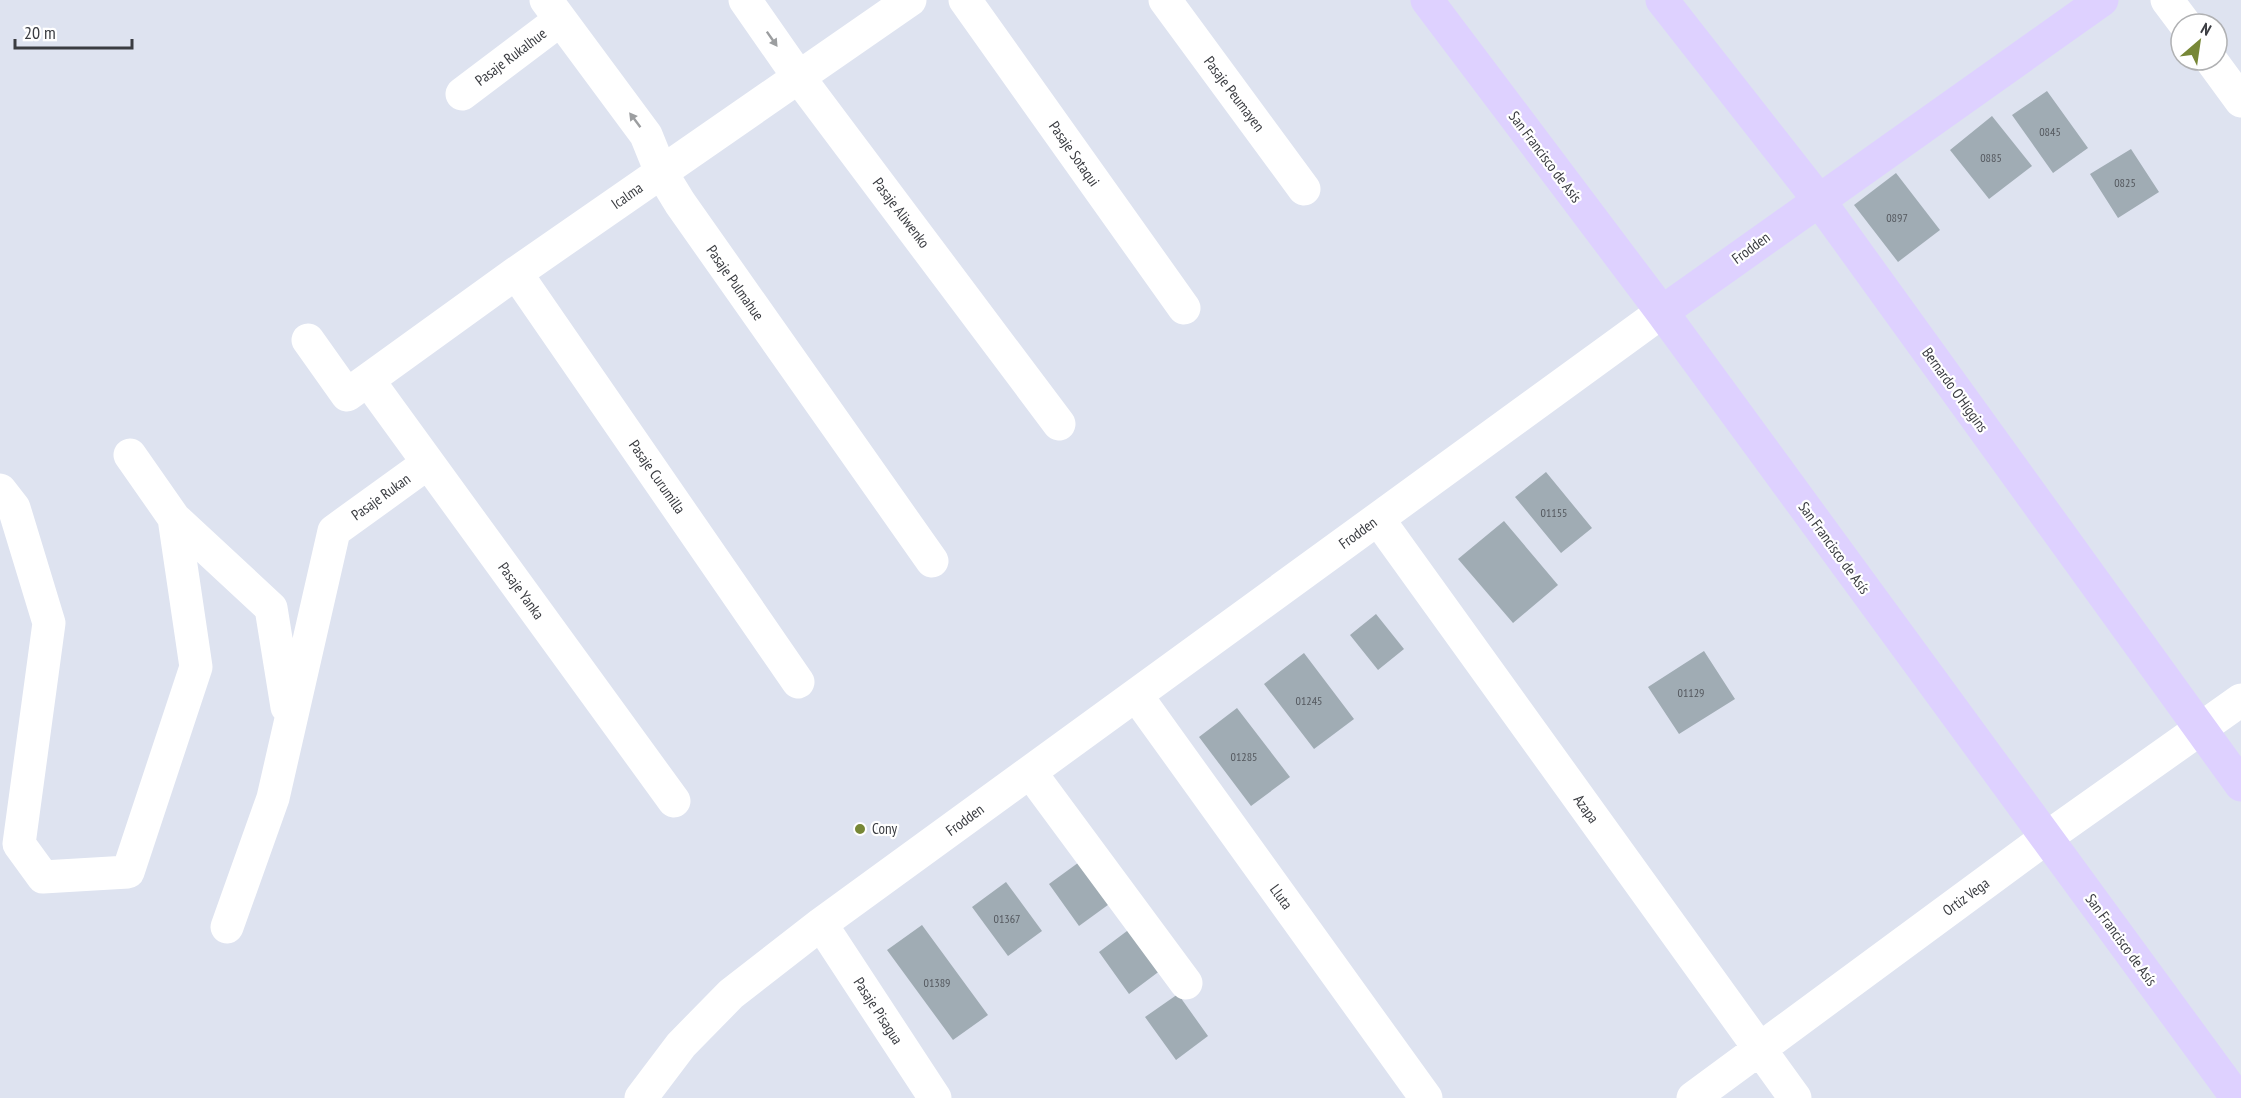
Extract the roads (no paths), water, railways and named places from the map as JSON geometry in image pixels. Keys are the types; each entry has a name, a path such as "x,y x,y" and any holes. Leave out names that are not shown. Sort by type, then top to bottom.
{"main road":[{"name":"San Francisco de Asís","path":"1427,0 1662,312 2237,1098"},
{"name":"Bernardo O'Higgins","path":"1662,0 1818,200 2241,785"},
{"name":"Frodden","path":"1662,312 2102,0"}],"street":[{"name":"Pasaje Aliwenko","path":"745,0 800,79 1059,424"},
{"name":"Icalma","path":"358,388 516,273 800,79 910,0"},
{"name":"Pasaje Sotaqui","path":"965,0 1184,308"},
{"name":"Pasaje Peumayen","path":"1165,0 1304,189"},
{"name":"Pasaje Rukalhue","path":"462,94 553,10"},
{"name":"Pasaje Pulmahue","path":"553,10 646,135 661,172 680,204 932,561"},
{"path":"2220,72 2241,101"},
{"name":"Pasaje Curumilla","path":"516,273 798,682"},
{"name":"Frodden","path":"641,1098 681,1045 731,994 821,924 1662,312"},
{"name":"Pasaje Yanka","path":"308,340 358,388 428,463 674,801"},
{"path":"130,455 174,518 272,608 290,726 273,798 227,927"},
{"name":"Pasaje Rukan","path":"290,726 334,531 428,463"},
{"path":"0,490 14,508 49,623 19,844 43,877 128,872 196,667 174,518"},
{"name":"Azapa","path":"1378,519 1796,1098"},
{"name":"Lluta","path":"1136,695 1426,1098"},
{"name":"Ortiz Vega","path":"1693,1098 2046,838 2241,700"},
{"path":"1030,772 1186,983"},
{"name":"Pasaje Pisagua","path":"821,924 935,1098"}],"place":[{"name":"Cony","path":"860,829"}]}
